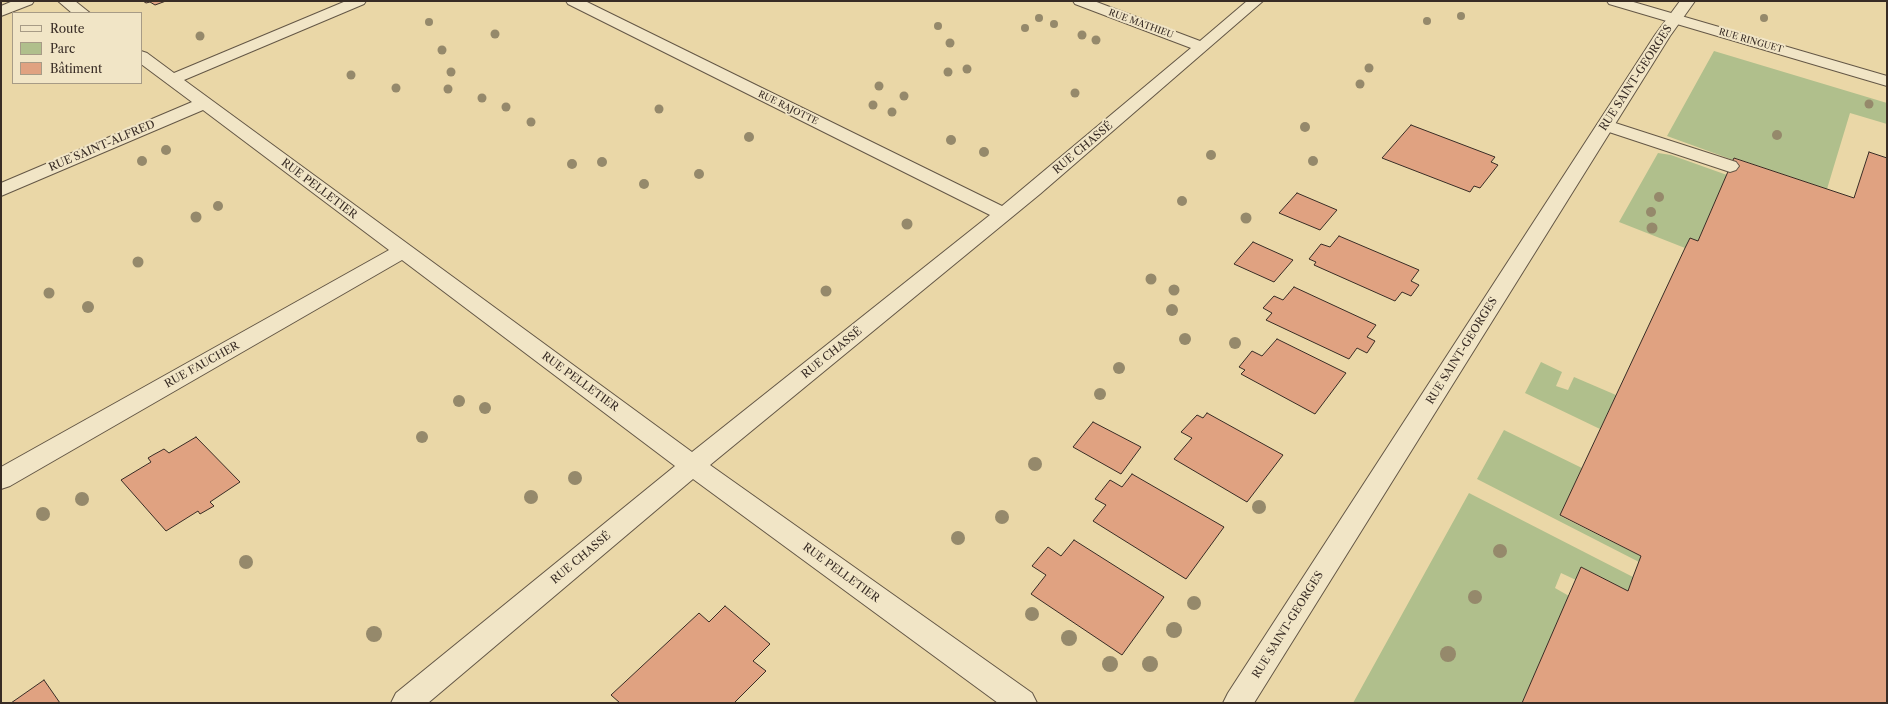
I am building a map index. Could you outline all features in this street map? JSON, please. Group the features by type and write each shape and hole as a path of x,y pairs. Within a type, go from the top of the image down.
{"street":[{"path":"1,11 28,1"},
{"path":"66,1 81,12"},
{"path":"173,79 359,1"},
{"name":"RUE RAJOTTE","path":"573,1 1003,214"},
{"name":"RUE MATHIEU","path":"1080,1 1202,47"},
{"name":"RUE CHASSÉ","path":"406,703 693,466 1003,214 1256,1"},
{"name":"RUE RINGUET","path":"1614,1 1887,81"},
{"name":"RUE SAINT-GEORGES","path":"1238,703 1606,125 1688,1"},
{"name":"RUE PELLETIER","path":"142,57 173,79 203,104 693,466 1022,703"},
{"name":"RUE SAINT-ALFRED","path":"1,190 203,104"},
{"path":"1606,125 1730,166"},
{"name":"RUE FAUCHER","path":"1,479 403,252"}],"green space":[{"path":"1714,51 1887,103 1887,124 1850,113 1827,189 1735,158 1733,160 1667,136"},
{"path":"1658,153 1671,155 1727,175 1698,241 1685,248 1619,222"},
{"path":"1541,362 1562,372 1556,386 1568,390 1574,377 1616,395 1600,429 1525,393"},
{"path":"1504,430 1582,468 1560,516 1641,556 1639,562 1477,479"},
{"path":"1469,493 1633,577 1628,591 1581,567 1576,580 1561,573 1555,588 1569,596 1522,703 1353,703"}],"building":[{"path":"143,1 166,1 155,5 150,2 146,3"},
{"path":"1411,125 1495,157 1491,162 1498,165 1480,188 1474,186 1470,192 1382,158"},
{"path":"1869,152 1887,158 1887,703 1522,703 1581,567 1628,591 1641,556 1560,515 1685,248 1690,238 1698,241 1734,158 1854,198"},
{"path":"1297,193 1337,210 1320,230 1279,213"},
{"path":"1339,236 1419,270 1411,281 1419,285 1411,296 1402,292 1395,301 1314,265 1316,262 1309,259 1321,244 1330,247"},
{"path":"1253,242 1293,260 1274,282 1234,264"},
{"path":"1294,287 1376,325 1367,337 1375,341 1367,353 1357,348 1349,359 1266,320 1272,313 1263,308 1274,296 1283,300"},
{"path":"1277,339 1346,373 1315,414 1241,374 1245,370 1239,367 1252,351 1262,356"},
{"path":"1207,413 1283,455 1247,502 1174,459 1192,438 1181,432 1197,415 1203,418"},
{"path":"1093,422 1141,447 1121,474 1073,447"},
{"path":"196,437 240,482 210,502 214,506 200,514 198,511 166,531 121,480 151,462 148,458 153,455 164,449 169,453"},
{"path":"1132,474 1224,527 1186,579 1093,521 1106,505 1095,499 1110,480 1122,487"},
{"path":"1074,540 1164,597 1122,655 1031,594 1046,575 1032,566 1048,547 1061,556"},
{"path":"725,606 770,644 753,661 766,671 734,703 620,703 611,695 699,613 709,622"},
{"path":"44,680 60,703 11,703"}]}
